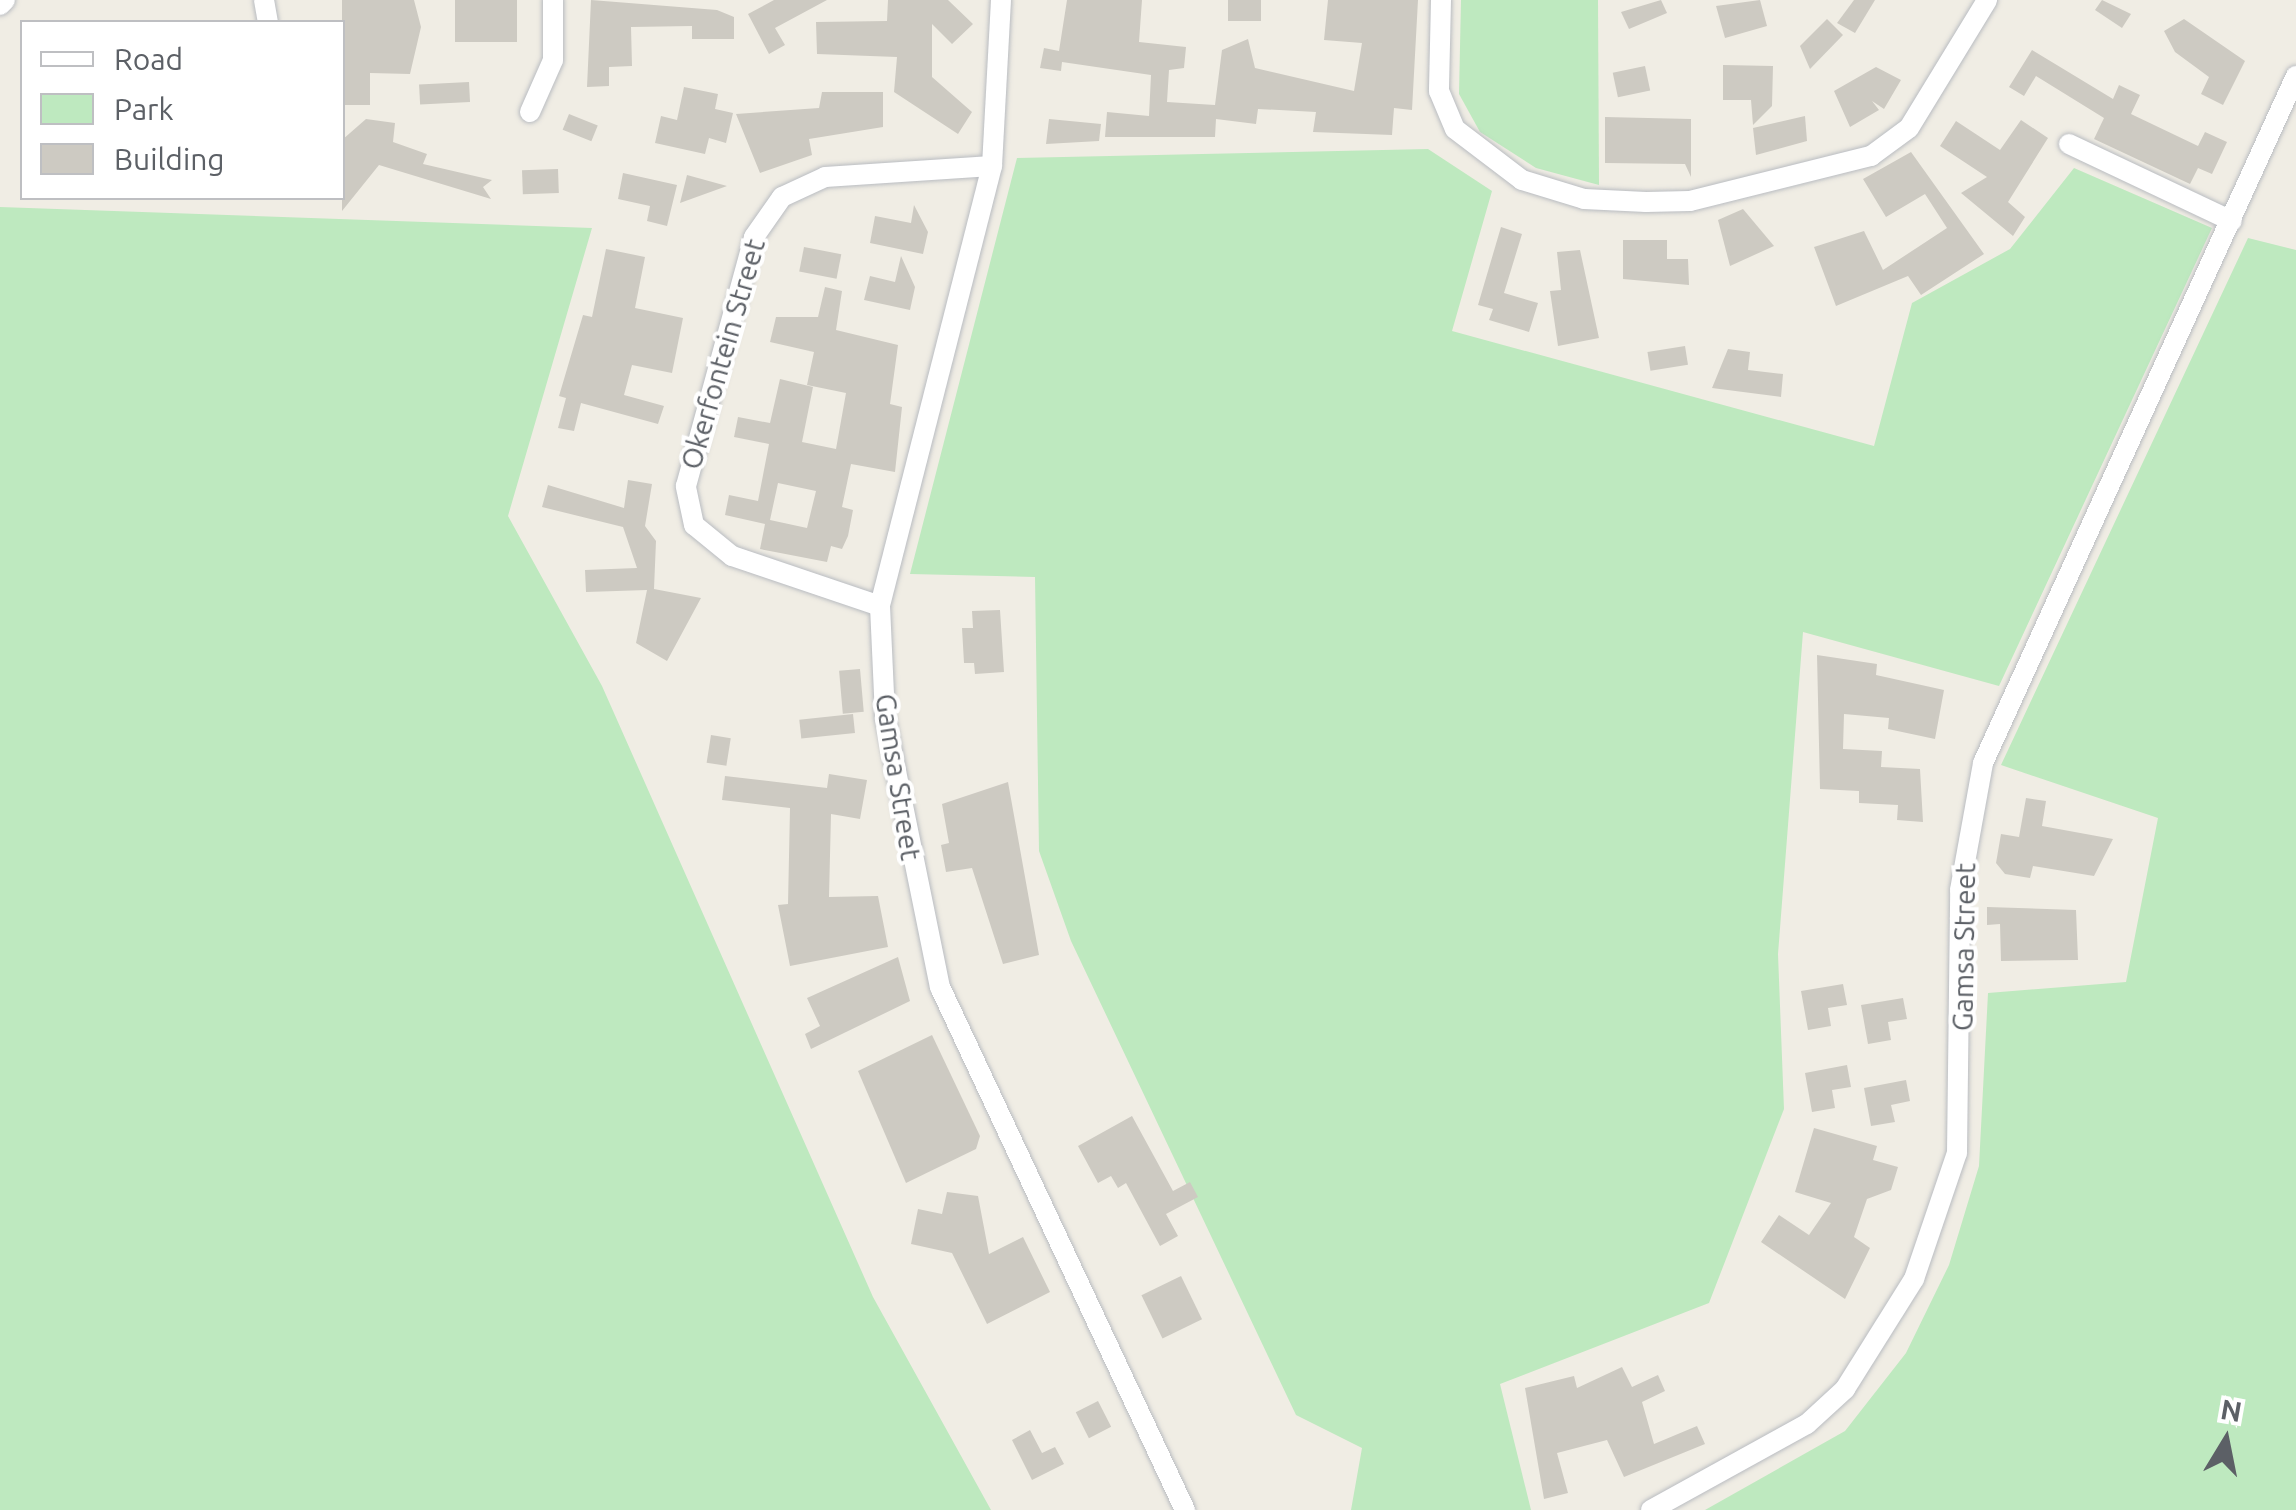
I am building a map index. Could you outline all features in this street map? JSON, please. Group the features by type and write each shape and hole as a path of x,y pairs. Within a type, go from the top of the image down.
{"street":[{"path":"530,112 553,60 553,0"},
{"name":"Gamsa Street","path":"1002,0 992,166 880,606 885,717 940,986 1185,1510"},
{"path":"1441,0 1438,91 1455,128 1522,180 1584,199 1646,202 1690,201 1871,156 1909,128 1986,0"},
{"name":"Gamsa Street","path":"1651,1510 1808,1424 1845,1389 1914,1279 1957,1154 1960,890 1983,763 2296,76"},
{"path":"2068,144 2232,221"},
{"name":"Okerfontein Street","path":"880,606 732,556 694,525 686,486 754,237 782,197 825,178 992,166"}],"green space":[{"path":"1461,0 1598,0 1599,185 1536,168 1480,132 1459,94"},
{"path":"1428,149 1492,191 1452,331 1874,446 1912,303 2010,249 2074,168 2212,228 1999,686 1803,632 1778,954 1784,1109 1709,1303 1500,1384 1531,1510 1351,1510 1362,1448 1296,1415 1071,941 1039,851 1035,577 910,574 1017,158"},
{"path":"0,207 592,228 508,516 602,686 873,1297 991,1510 0,1510"},
{"path":"2248,238 2296,250 2296,1510 1705,1510 1845,1431 1906,1353 1949,1265 1979,1166 1988,993 2126,982 2158,818 2001,765"}],"building":[{"path":"342,0 414,0 421,27 410,74 370,73 370,105 345,105"},
{"path":"455,0 517,0 517,42 455,42"},
{"path":"591,0 717,10 734,17 734,39 692,39 692,26 631,27 632,66 609,67 609,86 587,87"},
{"path":"774,0 827,0 775,28 785,45 769,54 748,14"},
{"path":"888,0 948,0 973,24 952,44 932,24 932,77 972,112 958,134 894,92 897,57 817,54 816,22 887,21"},
{"path":"1067,0 1142,0 1139,42 1186,47 1184,68 1169,70 1167,102 1215,105 1222,50 1248,39 1255,68 1354,91 1362,43 1324,40 1328,0 1418,0 1412,110 1394,108 1392,135 1313,132 1316,112 1258,109 1256,124 1216,119 1215,137 1105,137 1107,112 1149,116 1151,75 1062,62 1061,71 1040,68 1044,48 1059,51"},
{"path":"1228,0 1261,0 1261,21 1228,21"},
{"path":"1661,0 1667,13 1629,29 1621,12"},
{"path":"1760,0 1767,26 1725,38 1716,6"},
{"path":"1854,0 1875,0 1855,33 1837,23"},
{"path":"2102,0 2131,14 2122,28 2095,10"},
{"path":"1827,19 1843,35 1810,69 1800,46"},
{"path":"2184,19 2245,61 2223,105 2201,94 2209,77 2175,52 2164,31"},
{"path":"2032,50 2113,99 2119,85 2140,95 2131,114 2198,146 2205,132 2227,142 2212,174 2198,168 2190,184 2094,139 2104,118 2036,76 2024,96 2009,87"},
{"path":"1723,65 1773,66 1772,106 1753,125 1751,100 1723,100"},
{"path":"1645,66 1650,90 1618,97 1613,73"},
{"path":"1876,67 1901,80 1884,109 1872,101 1879,110 1850,127 1834,91"},
{"path":"469,82 470,102 420,105 419,85"},
{"path":"684,87 718,94 715,109 733,113 726,143 709,138 705,154 655,143 661,116 677,120"},
{"path":"822,92 883,92 883,127 809,139 812,155 760,173 736,114 819,108"},
{"path":"569,114 598,126 591,141 563,130"},
{"path":"1805,116 1807,141 1756,155 1753,128"},
{"path":"1605,117 1691,119 1691,177 1685,164 1605,163"},
{"path":"366,119 395,123 393,142 427,154 423,164 492,180 483,187 491,199 379,165 342,211 345,137"},
{"path":"1049,119 1101,124 1099,141 1046,144"},
{"path":"2021,120 2048,138 2008,202 2025,217 2013,236 1961,193 1987,177 1940,146 1956,121 2000,150"},
{"path":"1911,152 1984,254 1921,295 1908,276 1836,306 1814,247 1864,231 1883,270 1947,228 1925,194 1886,217 1863,179"},
{"path":"558,169 559,193 523,194 522,170"},
{"path":"623,173 677,185 667,226 647,221 650,206 618,199"},
{"path":"687,175 727,186 680,203"},
{"path":"914,205 928,232 923,254 870,243 875,216 911,223"},
{"path":"1743,209 1774,246 1730,266 1718,220"},
{"path":"1501,227 1522,234 1504,293 1538,303 1529,332 1489,320 1493,309 1478,305"},
{"path":"1623,240 1667,240 1667,259 1688,259 1689,285 1623,279"},
{"path":"804,247 841,254 837,279 799,272"},
{"path":"606,249 645,257 635,308 683,318 672,373 632,365 624,395 664,406 658,424 581,403 574,431 558,428 566,398 559,396 583,315 592,317"},
{"path":"1580,250 1599,338 1558,346 1550,291 1561,290 1557,252"},
{"path":"901,256 915,287 910,310 864,300 870,276 895,282"},
{"path":"825,287 842,291 836,330 898,345 890,404 902,407 895,472 851,464 842,507 853,510 848,536 842,549 831,546 827,562 760,549 765,524 725,515 729,495 758,501 769,444 734,437 738,417 770,423 780,379 813,387 802,442 836,449 846,393 807,385 814,352 770,342 776,317 818,317","holes":["778,483 816,491 807,528 770,520"]},
{"path":"1685,346 1688,365 1650,371 1647,352"},
{"path":"1728,349 1750,352 1748,370 1783,374 1781,397 1712,388"},
{"path":"628,480 652,484 645,526 656,541 654,589 701,598 667,661 636,643 647,590 586,592 585,570 637,568 623,527 542,507 548,485 624,508"},
{"path":"1000,610 1004,672 975,674 974,663 964,663 962,628 973,628 972,611"},
{"path":"1817,655 1877,664 1876,675 1944,690 1935,739 1888,729 1889,718 1844,714 1843,749 1882,751 1881,767 1920,769 1923,822 1897,820 1898,805 1859,803 1859,791 1820,789"},
{"path":"860,669 864,712 843,714 839,671"},
{"path":"853,714 855,733 801,739 799,720"},
{"path":"711,735 731,738 726,766 707,763"},
{"path":"829,774 867,780 860,819 831,814 829,897 878,896 888,947 790,966 778,905 788,904 790,808 722,800 725,776 827,788"},
{"path":"1008,782 1039,955 1003,964 972,868 946,872 941,845 949,843 942,804"},
{"path":"2026,798 2046,801 2042,826 2113,839 2094,876 2033,866 2030,878 2005,874 1996,863 2001,834 2019,837"},
{"path":"1987,907 2076,910 2078,960 2001,961 2000,924 1987,925"},
{"path":"898,957 910,1001 811,1049 805,1034 820,1026 807,998"},
{"path":"1843,984 1847,1005 1828,1008 1831,1026 1808,1030 1801,991"},
{"path":"1903,998 1907,1019 1888,1022 1891,1040 1868,1044 1861,1005"},
{"path":"932,1035 980,1136 976,1149 906,1183 858,1071"},
{"path":"1847,1065 1851,1087 1832,1090 1835,1108 1812,1112 1805,1073"},
{"path":"1906,1080 1910,1101 1891,1105 1895,1122 1871,1126 1864,1088"},
{"path":"1132,1116 1173,1191 1190,1182 1198,1197 1166,1214 1178,1236 1160,1246 1126,1183 1118,1188 1111,1176 1098,1183 1078,1146"},
{"path":"1814,1128 1877,1146 1873,1160 1898,1167 1891,1190 1867,1199 1854,1237 1870,1248 1845,1299 1761,1242 1779,1215 1809,1235 1831,1203 1795,1192"},
{"path":"947,1192 978,1196 989,1254 1023,1237 1050,1292 987,1324 952,1253 911,1244 918,1209 942,1214"},
{"path":"1181,1276 1202,1319 1162,1338 1141,1295"},
{"path":"1622,1367 1632,1387 1658,1375 1665,1391 1642,1402 1654,1444 1697,1426 1705,1444 1624,1477 1607,1440 1557,1453 1568,1493 1544,1499 1525,1388 1574,1376 1577,1388"},
{"path":"1098,1401 1111,1427 1089,1438 1076,1412"},
{"path":"1030,1430 1042,1453 1055,1447 1064,1464 1032,1480 1012,1440"}]}
